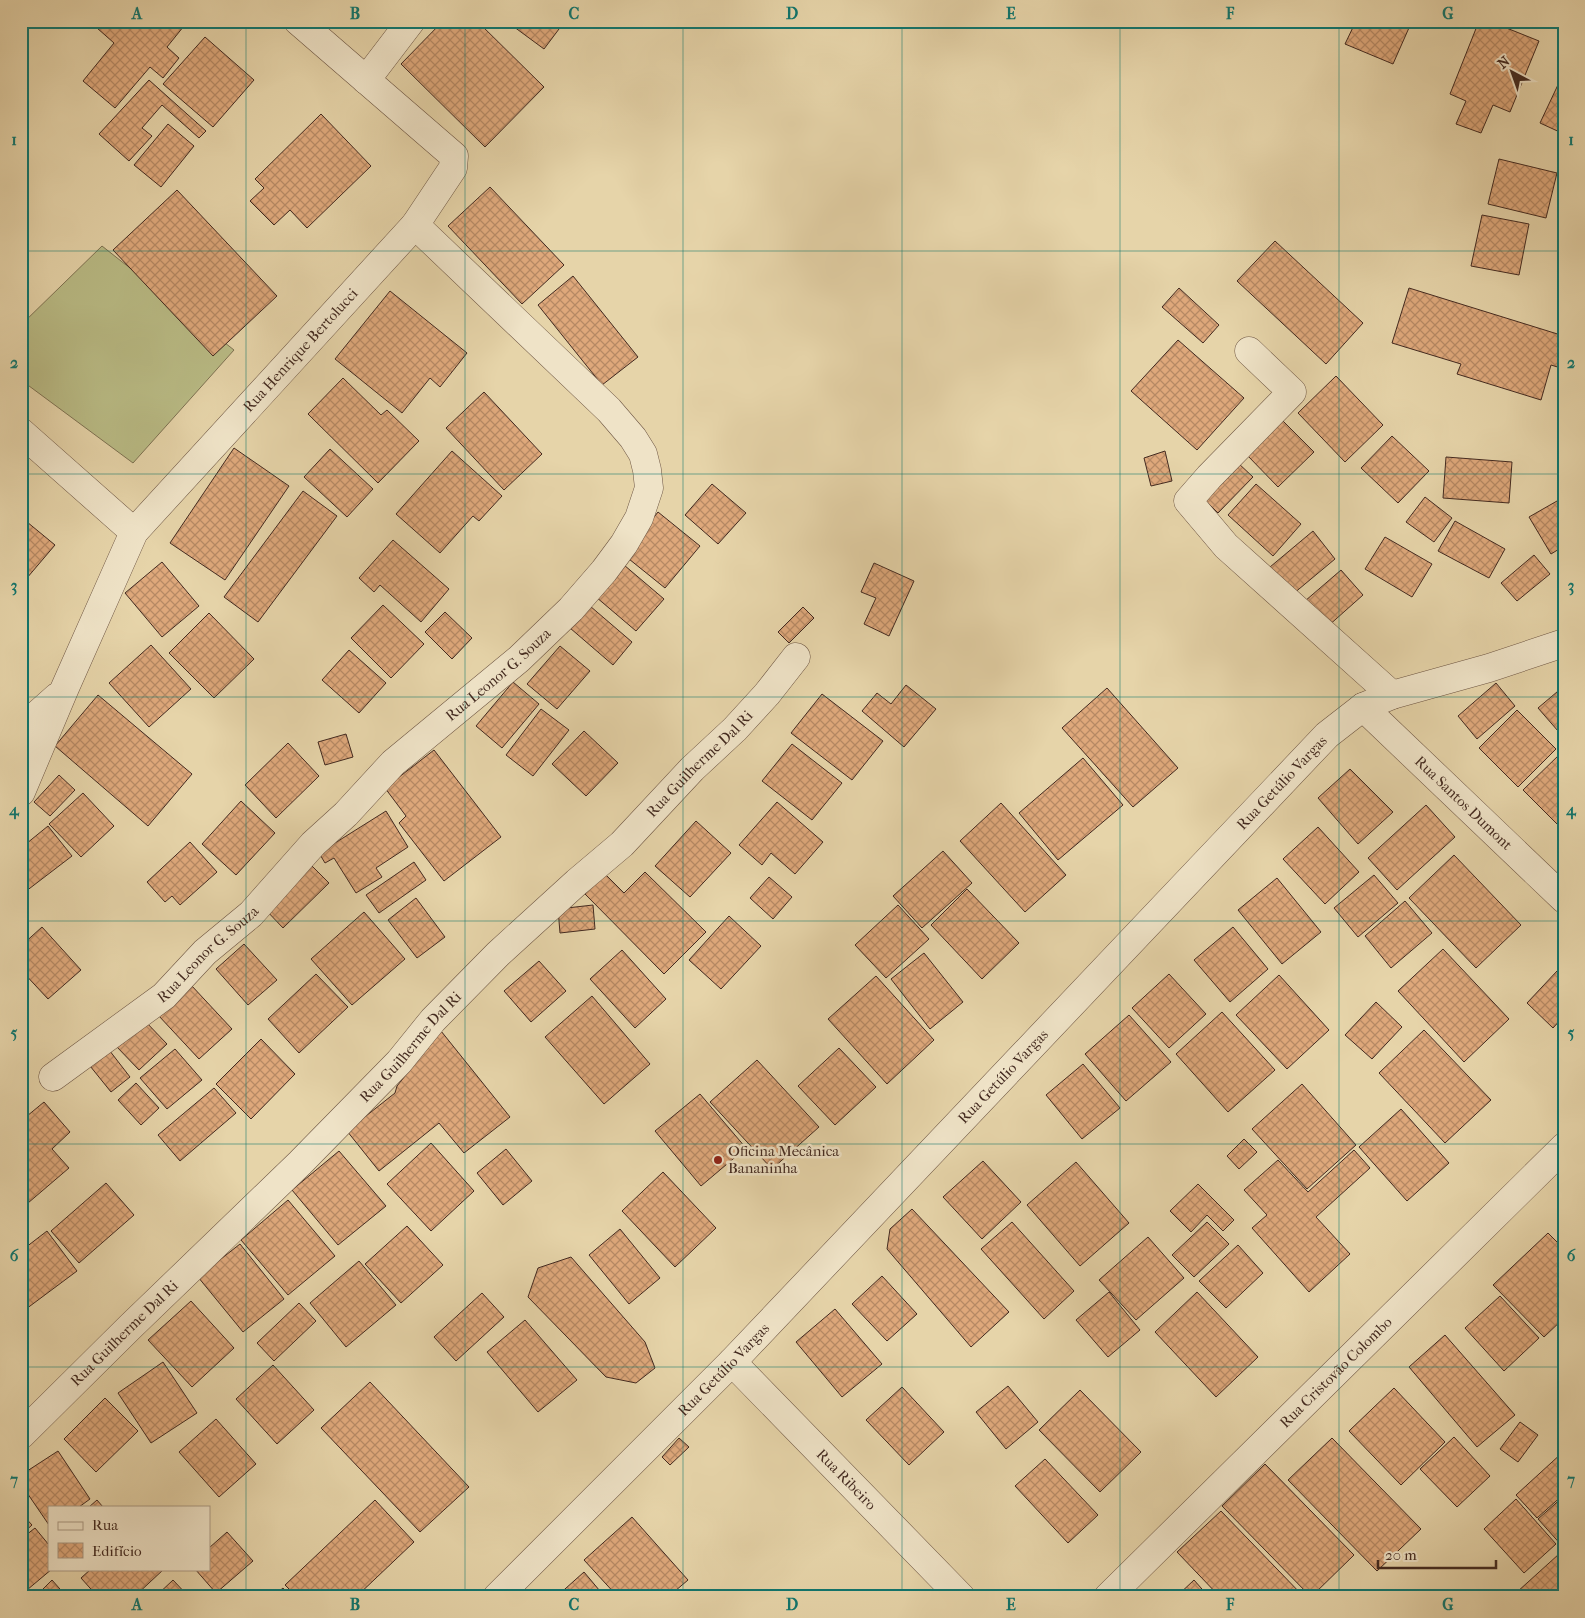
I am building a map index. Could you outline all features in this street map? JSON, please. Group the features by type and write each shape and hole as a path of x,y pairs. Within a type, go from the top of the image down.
{"street":[{"path":"298,21 366,80 411,21"},
{"name":"Rua Henrique Bertolucci","path":"21,792 134,532 415,225 453,168 454,156 366,80"},
{"name":"Rua Leonor G. Souza","path":"53,1077 164,996 205,952 251,914 314,844 346,814 393,764 519,659 571,609 604,571 624,544 639,518 649,488 643,454 633,438 608,410 415,225"},
{"path":"1249,351 1292,392 1209,476 1188,501 1226,546 1392,695"},
{"path":"21,432 134,532"},
{"name":"Rua Getúlio Vargas","path":"497,1597 732,1362 1327,735 1363,708 1392,695 1489,668 1564,644"},
{"name":"Rua Guilherme Dal Ri","path":"21,1435 150,1307 300,1163 399,1062 433,1020 498,954 622,844 692,769 735,729 767,694 796,657"},
{"path":"21,730 64,690"},
{"name":"Rua Santos Dumont","path":"1363,708 1564,899"},
{"name":"Rua Cristovão Colombo","path":"1108,1597 1564,1147"},
{"name":"Rua Ribeiro","path":"732,1362 961,1597"}],"green space":[{"path":"102,246 234,350 133,463 21,380 21,325"}],"building":[{"path":"89,21 188,21 167,47 179,58 163,78 150,67 115,108 83,81 114,43"},
{"path":"443,21 477,21 544,87 485,147 401,64"},
{"path":"506,21 565,21 544,49"},
{"path":"1356,21 1412,21 1393,64 1345,44"},
{"path":"1479,21 1489,21 1539,41 1510,112 1493,105 1481,133 1456,124 1466,101 1450,94"},
{"path":"205,37 254,80 213,127 163,84"},
{"path":"1564,72 1564,134 1540,123"},
{"path":"149,80 206,131 199,138 162,105 142,128 152,136 129,161 99,134"},
{"path":"321,114 371,166 307,228 290,210 274,225 250,201 264,188 255,179"},
{"path":"168,124 194,146 161,187 134,165"},
{"path":"1499,159 1557,173 1546,218 1488,204"},
{"path":"490,187 564,265 522,304 448,226"},
{"path":"177,190 277,296 213,356 113,250"},
{"path":"1482,215 1529,224 1519,275 1471,266"},
{"path":"1275,241 1363,323 1326,364 1237,281"},
{"path":"573,276 638,357 602,385 538,305"},
{"path":"1179,288 1219,325 1203,343 1162,307"},
{"path":"1409,288 1564,336 1564,369 1551,365 1541,400 1457,374 1461,364 1392,343"},
{"path":"390,291 467,353 440,387 430,378 402,413 335,359"},
{"path":"1178,340 1244,398 1197,450 1131,391"},
{"path":"1336,376 1383,425 1345,462 1298,413"},
{"path":"343,378 381,415 387,410 419,441 378,483 308,414"},
{"path":"484,392 542,454 504,490 446,428"},
{"path":"1283,421 1314,452 1278,487 1247,455"},
{"path":"1392,436 1429,471 1398,503 1361,468"},
{"path":"234,448 289,486 225,580 170,543"},
{"path":"330,449 373,489 347,517 304,477"},
{"path":"452,451 502,496 479,521 473,516 440,553 396,514"},
{"path":"1165,451 1172,481 1151,486 1144,458"},
{"path":"1446,457 1512,462 1509,503 1443,498"},
{"path":"1237,462 1253,477 1218,513 1202,497"},
{"path":"712,484 746,513 718,544 685,515"},
{"path":"1256,484 1301,524 1273,556 1228,515"},
{"path":"303,491 337,516 258,622 224,597"},
{"path":"1425,497 1452,518 1434,542 1406,522"},
{"path":"1564,497 1564,546 1551,554 1529,517"},
{"path":"658,512 700,546 665,588 624,555"},
{"path":"21,517 55,545 21,585"},
{"path":"1455,521 1505,549 1489,578 1438,551"},
{"path":"1313,531 1335,559 1293,594 1270,567"},
{"path":"1385,537 1432,564 1412,597 1365,569"},
{"path":"393,540 449,589 421,622 380,585 374,592 359,578"},
{"path":"1534,555 1550,574 1517,601 1501,583"},
{"path":"162,562 199,606 162,637 125,593"},
{"path":"874,563 914,581 889,636 864,624 876,598 861,592"},
{"path":"624,565 664,599 636,631 596,597"},
{"path":"1341,570 1363,595 1327,627 1305,601"},
{"path":"383,605 424,644 391,678 351,638"},
{"path":"590,606 632,642 613,665 570,628"},
{"path":"803,607 814,618 789,643 778,632"},
{"path":"445,612 472,638 452,659 425,632"},
{"path":"209,613 254,659 214,698 169,653"},
{"path":"151,645 191,689 149,727 109,683"},
{"path":"560,646 590,671 557,709 527,684"},
{"path":"349,650 386,683 359,713 322,680"},
{"path":"513,682 539,704 502,748 476,726"},
{"path":"1496,683 1515,706 1477,739 1458,716"},
{"path":"906,685 936,709 904,747 862,711 877,693 891,704"},
{"path":"1564,686 1564,726 1558,731 1538,708"},
{"path":"1107,688 1178,768 1133,807 1062,728"},
{"path":"822,694 883,741 852,780 791,733"},
{"path":"98,695 192,774 148,826 55,746"},
{"path":"541,709 569,730 533,776 506,755"},
{"path":"1517,710 1556,749 1518,787 1479,748"},
{"path":"584,731 618,763 586,796 552,764"},
{"path":"346,734 353,757 325,765 318,742"},
{"path":"288,743 319,776 276,818 245,785"},
{"path":"792,744 842,783 812,820 762,781"},
{"path":"434,750 501,837 444,881 399,823 406,816 385,788"},
{"path":"1561,753 1564,755 1563,830 1523,790"},
{"path":"1083,758 1123,805 1058,860 1019,813"},
{"path":"1350,769 1393,812 1358,844 1318,798"},
{"path":"59,775 75,790 50,816 34,802"},
{"path":"83,793 114,826 81,857 49,824"},
{"path":"241,801 275,833 236,875 202,844"},
{"path":"777,802 823,842 795,874 771,853 762,865 739,845"},
{"path":"1001,803 1066,875 1025,912 960,841"},
{"path":"1426,805 1455,837 1397,890 1368,858"},
{"path":"386,811 408,847 376,868 382,877 356,893 334,858 325,863 319,853"},
{"path":"696,821 731,853 690,897 655,866"},
{"path":"48,826 72,856 21,895 21,848"},
{"path":"1318,827 1359,872 1325,904 1283,859"},
{"path":"190,842 217,872 180,905 172,896 165,902 147,882"},
{"path":"943,851 972,883 922,928 893,896"},
{"path":"1454,855 1521,925 1476,968 1409,898"},
{"path":"414,862 426,880 379,913 366,895"},
{"path":"310,864 329,883 283,928 264,908"},
{"path":"645,872 706,932 664,974 585,894 605,874 624,893"},
{"path":"1374,875 1398,903 1358,937 1334,908"},
{"path":"769,877 792,897 773,919 750,898"},
{"path":"1277,878 1321,932 1282,964 1238,910"},
{"path":"967,889 1019,943 982,979 931,925"},
{"path":"416,898 445,937 417,958 388,920"},
{"path":"1405,901 1432,933 1391,968 1365,936"},
{"path":"593,905 595,929 560,933 558,909"},
{"path":"898,905 929,939 886,978 855,945"},
{"path":"364,912 405,959 352,1005 311,959"},
{"path":"729,916 761,946 721,989 689,960"},
{"path":"42,927 81,970 48,999 21,970 21,946"},
{"path":"1233,927 1268,969 1230,1002 1194,960"},
{"path":"244,944 277,980 248,1005 216,969"},
{"path":"1443,949 1509,1019 1464,1062 1398,991"},
{"path":"622,950 666,999 635,1028 590,979"},
{"path":"924,953 963,1002 930,1029 891,979"},
{"path":"539,961 566,991 531,1022 504,991"},
{"path":"1557,971 1564,978 1564,1016 1553,1028 1527,1003"},
{"path":"316,974 348,1007 299,1053 268,1019"},
{"path":"1169,974 1206,1014 1169,1048 1132,1008"},
{"path":"1279,975 1329,1030 1287,1069 1236,1015"},
{"path":"876,976 934,1040 887,1084 828,1019"},
{"path":"191,985 232,1029 199,1059 158,1015"},
{"path":"592,996 650,1064 604,1104 545,1037"},
{"path":"1376,1002 1402,1027 1372,1059 1345,1035"},
{"path":"1222,1012 1275,1070 1228,1112 1176,1054"},
{"path":"1129,1015 1171,1062 1126,1101 1085,1054"},
{"path":"144,1020 167,1044 139,1070 116,1046"},
{"path":"1424,1030 1491,1100 1445,1143 1379,1073"},
{"path":"441,1031 510,1117 464,1153 439,1123 379,1171 347,1131 395,1093 397,1086"},
{"path":"261,1039 295,1074 251,1119 216,1084"},
{"path":"106,1046 130,1077 111,1092 86,1061"},
{"path":"839,1048 876,1087 835,1125 798,1086"},
{"path":"175,1049 202,1080 167,1109 140,1078"},
{"path":"757,1060 819,1127 772,1169 710,1102"},
{"path":"1083,1064 1120,1108 1082,1139 1046,1095"},
{"path":"136,1083 159,1108 141,1125 118,1100"},
{"path":"1302,1084 1356,1145 1307,1189 1252,1129"},
{"path":"214,1088 236,1113 180,1161 158,1135"},
{"path":"700,1094 746,1148 701,1186 655,1131"},
{"path":"44,1102 70,1132 52,1149 69,1168 28,1203 21,1195 21,1121"},
{"path":"1401,1109 1449,1163 1407,1201 1359,1147"},
{"path":"1244,1139 1257,1152 1239,1169 1227,1156"},
{"path":"431,1143 474,1191 431,1231 387,1184"},
{"path":"506,1149 532,1181 503,1205 477,1173"},
{"path":"1354,1150 1370,1168 1316,1217 1350,1254 1309,1292 1252,1228 1267,1215 1244,1190 1278,1160 1308,1192"},
{"path":"339,1151 386,1206 338,1245 292,1190"},
{"path":"983,1161 1021,1202 982,1239 943,1197"},
{"path":"1076,1162 1129,1223 1080,1266 1027,1205"},
{"path":"663,1172 716,1228 675,1267 622,1211"},
{"path":"106,1183 134,1215 79,1263 51,1231"},
{"path":"1198,1184 1234,1220 1223,1231 1207,1215 1191,1232 1170,1211"},
{"path":"288,1200 335,1256 288,1295 241,1240"},
{"path":"912,1209 1009,1312 971,1347 887,1249 890,1229"},
{"path":"1012,1222 1074,1291 1044,1319 981,1249"},
{"path":"1207,1222 1229,1244 1194,1277 1172,1255"},
{"path":"407,1226 443,1265 401,1303 365,1264"},
{"path":"620,1229 660,1278 629,1304 589,1255"},
{"path":"47,1231 77,1271 22,1312 21,1251"},
{"path":"1548,1233 1564,1249 1564,1318 1544,1337 1493,1285"},
{"path":"1148,1237 1184,1278 1136,1320 1099,1280"},
{"path":"240,1244 284,1299 243,1332 198,1277"},
{"path":"1238,1245 1263,1273 1226,1308 1199,1281"},
{"path":"571,1257 645,1342 655,1368 636,1383 606,1377 528,1297 538,1268"},
{"path":"359,1261 396,1305 346,1347 310,1303"},
{"path":"882,1276 917,1314 887,1341 852,1304"},
{"path":"1109,1292 1140,1330 1108,1357 1076,1320"},
{"path":"1197,1292 1258,1357 1216,1397 1155,1332"},
{"path":"482,1293 504,1317 456,1361 434,1337"},
{"path":"1500,1296 1539,1338 1504,1371 1465,1328"},
{"path":"191,1301 234,1348 192,1387 148,1340"},
{"path":"299,1303 316,1321 274,1361 257,1343"},
{"path":"835,1309 882,1364 842,1397 796,1342"},
{"path":"525,1320 577,1380 538,1412 487,1352"},
{"path":"1445,1335 1515,1415 1477,1447 1409,1367"},
{"path":"163,1362 197,1413 151,1443 118,1393"},
{"path":"273,1365 314,1410 277,1444 236,1399"},
{"path":"370,1382 469,1487 420,1532 321,1428"},
{"path":"1008,1386 1038,1422 1006,1449 976,1412"},
{"path":"902,1387 944,1432 909,1465 866,1420"},
{"path":"1394,1388 1445,1442 1401,1485 1349,1431"},
{"path":"1080,1390 1141,1452 1100,1492 1039,1430"},
{"path":"105,1398 138,1431 96,1472 64,1439"},
{"path":"216,1419 256,1464 219,1497 179,1452"},
{"path":"1520,1422 1538,1435 1518,1462 1500,1449"},
{"path":"1454,1437 1490,1476 1457,1507 1420,1469"},
{"path":"679,1438 689,1447 670,1465 662,1457"},
{"path":"1332,1438 1421,1529 1377,1571 1288,1480"},
{"path":"58,1451 90,1499 80,1506 48,1506 48,1524 21,1484 21,1475"},
{"path":"1563,1452 1564,1494 1537,1518 1516,1495"},
{"path":"1045,1459 1098,1515 1068,1543 1015,1486"},
{"path":"1265,1464 1354,1555 1311,1597 1222,1506"},
{"path":"1564,1496 1564,1548 1538,1519"},
{"path":"1516,1499 1556,1544 1524,1573 1484,1529"},
{"path":"97,1500 102,1506 90,1506"},
{"path":"375,1500 414,1542 356,1597 297,1597 285,1585"},
{"path":"1221,1511 1304,1597 1220,1597 1177,1552"},
{"path":"21,1513 32,1525 21,1535"},
{"path":"632,1517 688,1580 668,1597 618,1597 584,1560"},
{"path":"35,1528 48,1544 48,1570 51,1570 21,1595 21,1539"},
{"path":"227,1532 253,1561 216,1593 196,1570 210,1570 210,1547"},
{"path":"1559,1554 1564,1560 1564,1597 1521,1597 1517,1592"},
{"path":"90,1570 163,1570 134,1597 98,1597 81,1578"},
{"path":"584,1572 605,1597 556,1597"},
{"path":"52,1580 67,1597 35,1597"},
{"path":"173,1580 189,1597 155,1597"},
{"path":"1194,1580 1209,1597 1176,1597"},
{"path":"283,1588 290,1597 272,1597"}],"place":[{"name":"Oficina Mecânica Bananinha","path":"718,1160"}]}
